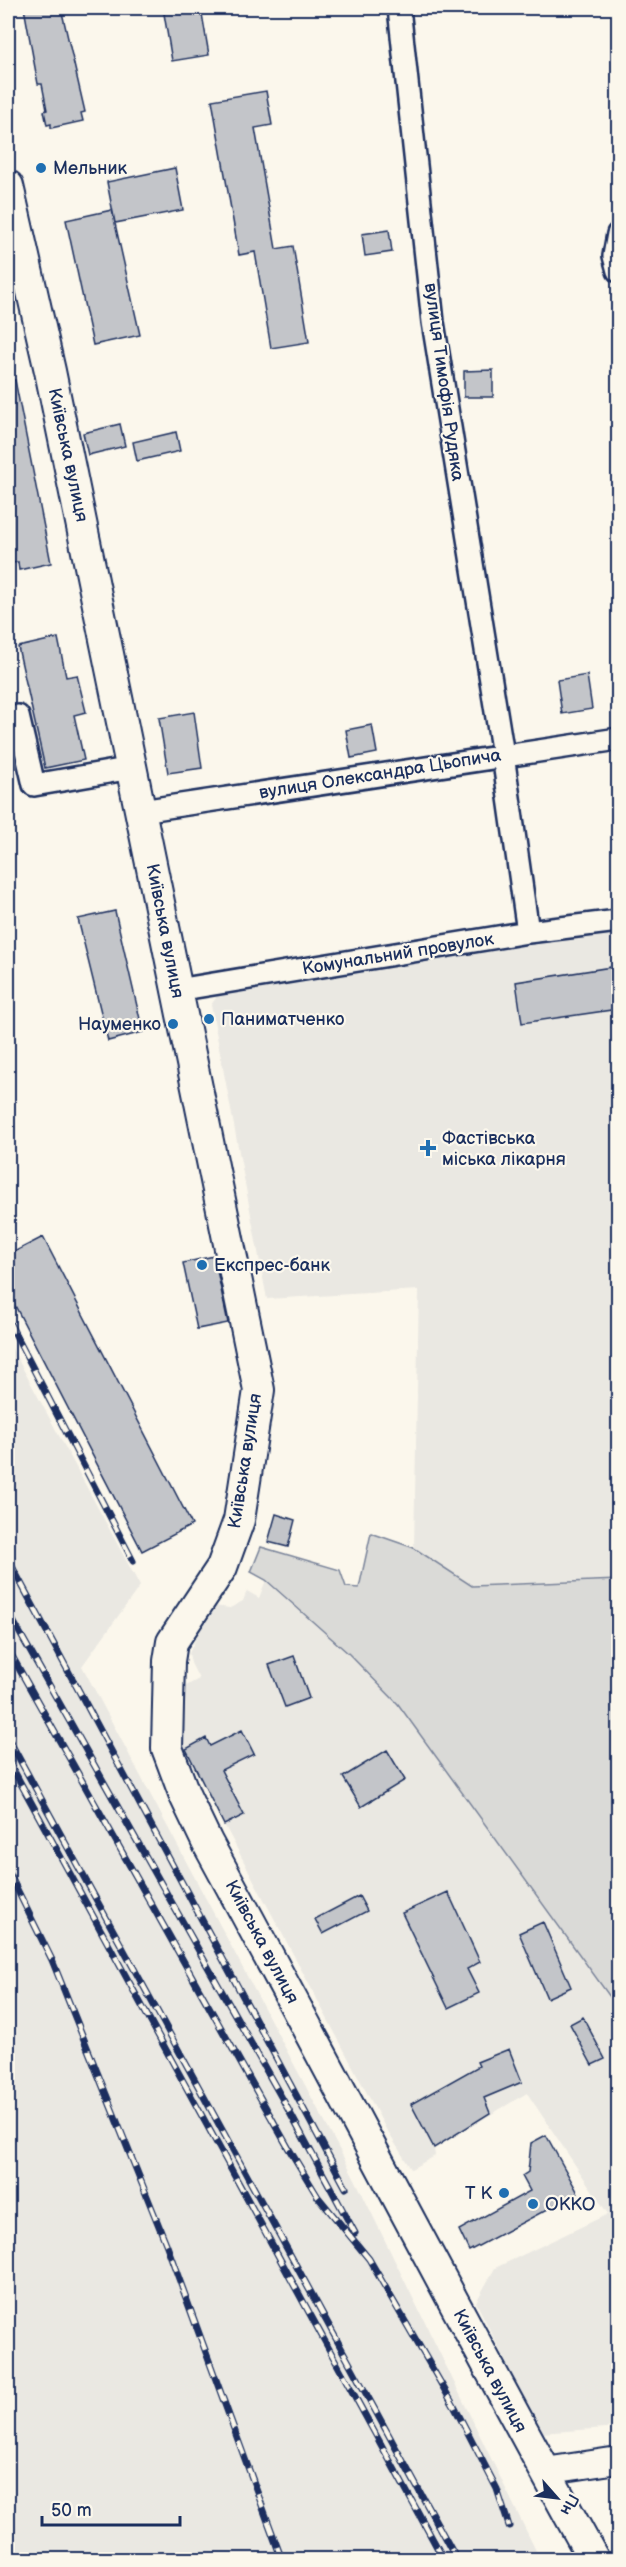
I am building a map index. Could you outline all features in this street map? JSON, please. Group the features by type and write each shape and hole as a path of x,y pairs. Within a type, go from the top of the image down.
{"main road":[{"name":"Київська вулиця","path":"8,186 50,371 259,1390 239,1520 222,1567 172,1642 168,1661 167,1748 185,1796 207,1842 594,2559"}],"street":[{"name":"вулиця Тимофія Рудяка","path":"399,8 433,322 503,755 528,932"},
{"path":"618,234 614,256 618,271"},
{"path":"18,716 34,785 132,768"},
{"name":"вулиця Олександра Цьопича","path":"141,811 618,739"},
{"name":"Комунальний провулок","path":"177,990 528,932 618,921"},
{"path":"545,2471 618,2460"}],"shaded area":[{"name":"Фастівська міська лікарня","path":"618,929 618,1580 471,1586 414,1548 419,1290 267,1299 211,1005 222,989"},
{"path":"8,1341 140,1586 82,1666 355,2179 540,2559 41,2560 36,2556 8,2553"},
{"path":"371,1533 414,1548 472,1586 618,1580 618,2008 398,1704 349,1654 266,1580 251,1572 261,1547 340,1570 346,1587 359,1588"},
{"path":"266,1580 349,1654 398,1704 618,2008 618,2427 541,2433 476,2302 495,2268 608,2214 527,2093 434,2148 435,2156 411,2169 386,2129 184,1749 182,1688 199,1679 189,1653 207,1614 214,1606 230,1608 243,1601 247,1591 259,1598"}],"building":[{"path":"24,8 61,8 85,112 81,113 83,121 51,128 51,124 47,125 44,111 47,110 42,84 38,84"},
{"path":"163,8 201,8 209,55 172,61"},
{"path":"266,91 272,125 255,128 276,249 293,246 309,342 271,348 255,252 239,255 212,100"},
{"path":"175,168 183,210 115,223 107,182"},
{"path":"112,210 140,335 93,345 66,220"},
{"path":"389,230 392,252 365,256 362,234"},
{"path":"493,370 493,397 464,397 464,371"},
{"path":"8,380 15,380 51,563 19,570 18,562 8,564"},
{"path":"120,424 125,446 88,455 83,433"},
{"path":"176,432 180,451 137,461 133,442"},
{"path":"58,638 66,677 77,675 86,712 74,715 84,760 45,768 18,647"},
{"path":"587,675 592,709 562,714 557,680"},
{"path":"194,712 202,768 168,773 159,718"},
{"path":"372,725 377,753 351,758 346,730"},
{"path":"115,911 143,1032 108,1041 78,919"},
{"path":"618,966 618,1009 522,1023 516,982"},
{"path":"43,1237 192,1525 142,1551 8,1292 8,1255"},
{"path":"214,1256 228,1323 197,1329 183,1263"},
{"path":"276,1514 295,1520 288,1547 268,1542"},
{"path":"294,1656 309,1698 285,1707 269,1665"},
{"path":"242,1730 254,1754 221,1770 244,1815 224,1825 186,1749 206,1738 210,1746"},
{"path":"387,1750 405,1780 361,1807 343,1777"},
{"path":"448,1892 480,1962 467,1969 479,1993 448,2008 402,1913"},
{"path":"359,1896 367,1911 323,1934 315,1919"},
{"path":"543,1922 571,1987 547,1998 519,1933"},
{"path":"583,2017 605,2059 592,2065 570,2024"},
{"path":"509,2049 522,2082 484,2098 490,2113 434,2148 411,2104 479,2066 477,2062"},
{"name":"OKKO","path":"546,2135 578,2193 469,2251 459,2230 530,2191 522,2176 528,2172 531,2143"}],"railway":[{"path":"8,1320 133,1561"},
{"path":"8,1559 346,2188"},
{"path":"8,1612 283,2100 355,2233"},
{"path":"8,1649 289,2149 318,2197 369,2259 454,2406 497,2489 509,2526"},
{"path":"8,1738 457,2560"},
{"path":"8,1760 444,2560"},
{"path":"8,1871 52,1960 167,2246 282,2560"}],"place":[{"name":"Мельник","path":"41,168"},
{"name":"Паниматченко","path":"209,1019"},
{"name":"Науменко","path":"173,1024"},
{"name":"Фастівська міська лікарня","path":"428,1148"},
{"name":"Експрес-банк","path":"202,1265"},
{"name":"Т К","path":"504,2193"},
{"name":"OKKO","path":"533,2204"}]}
